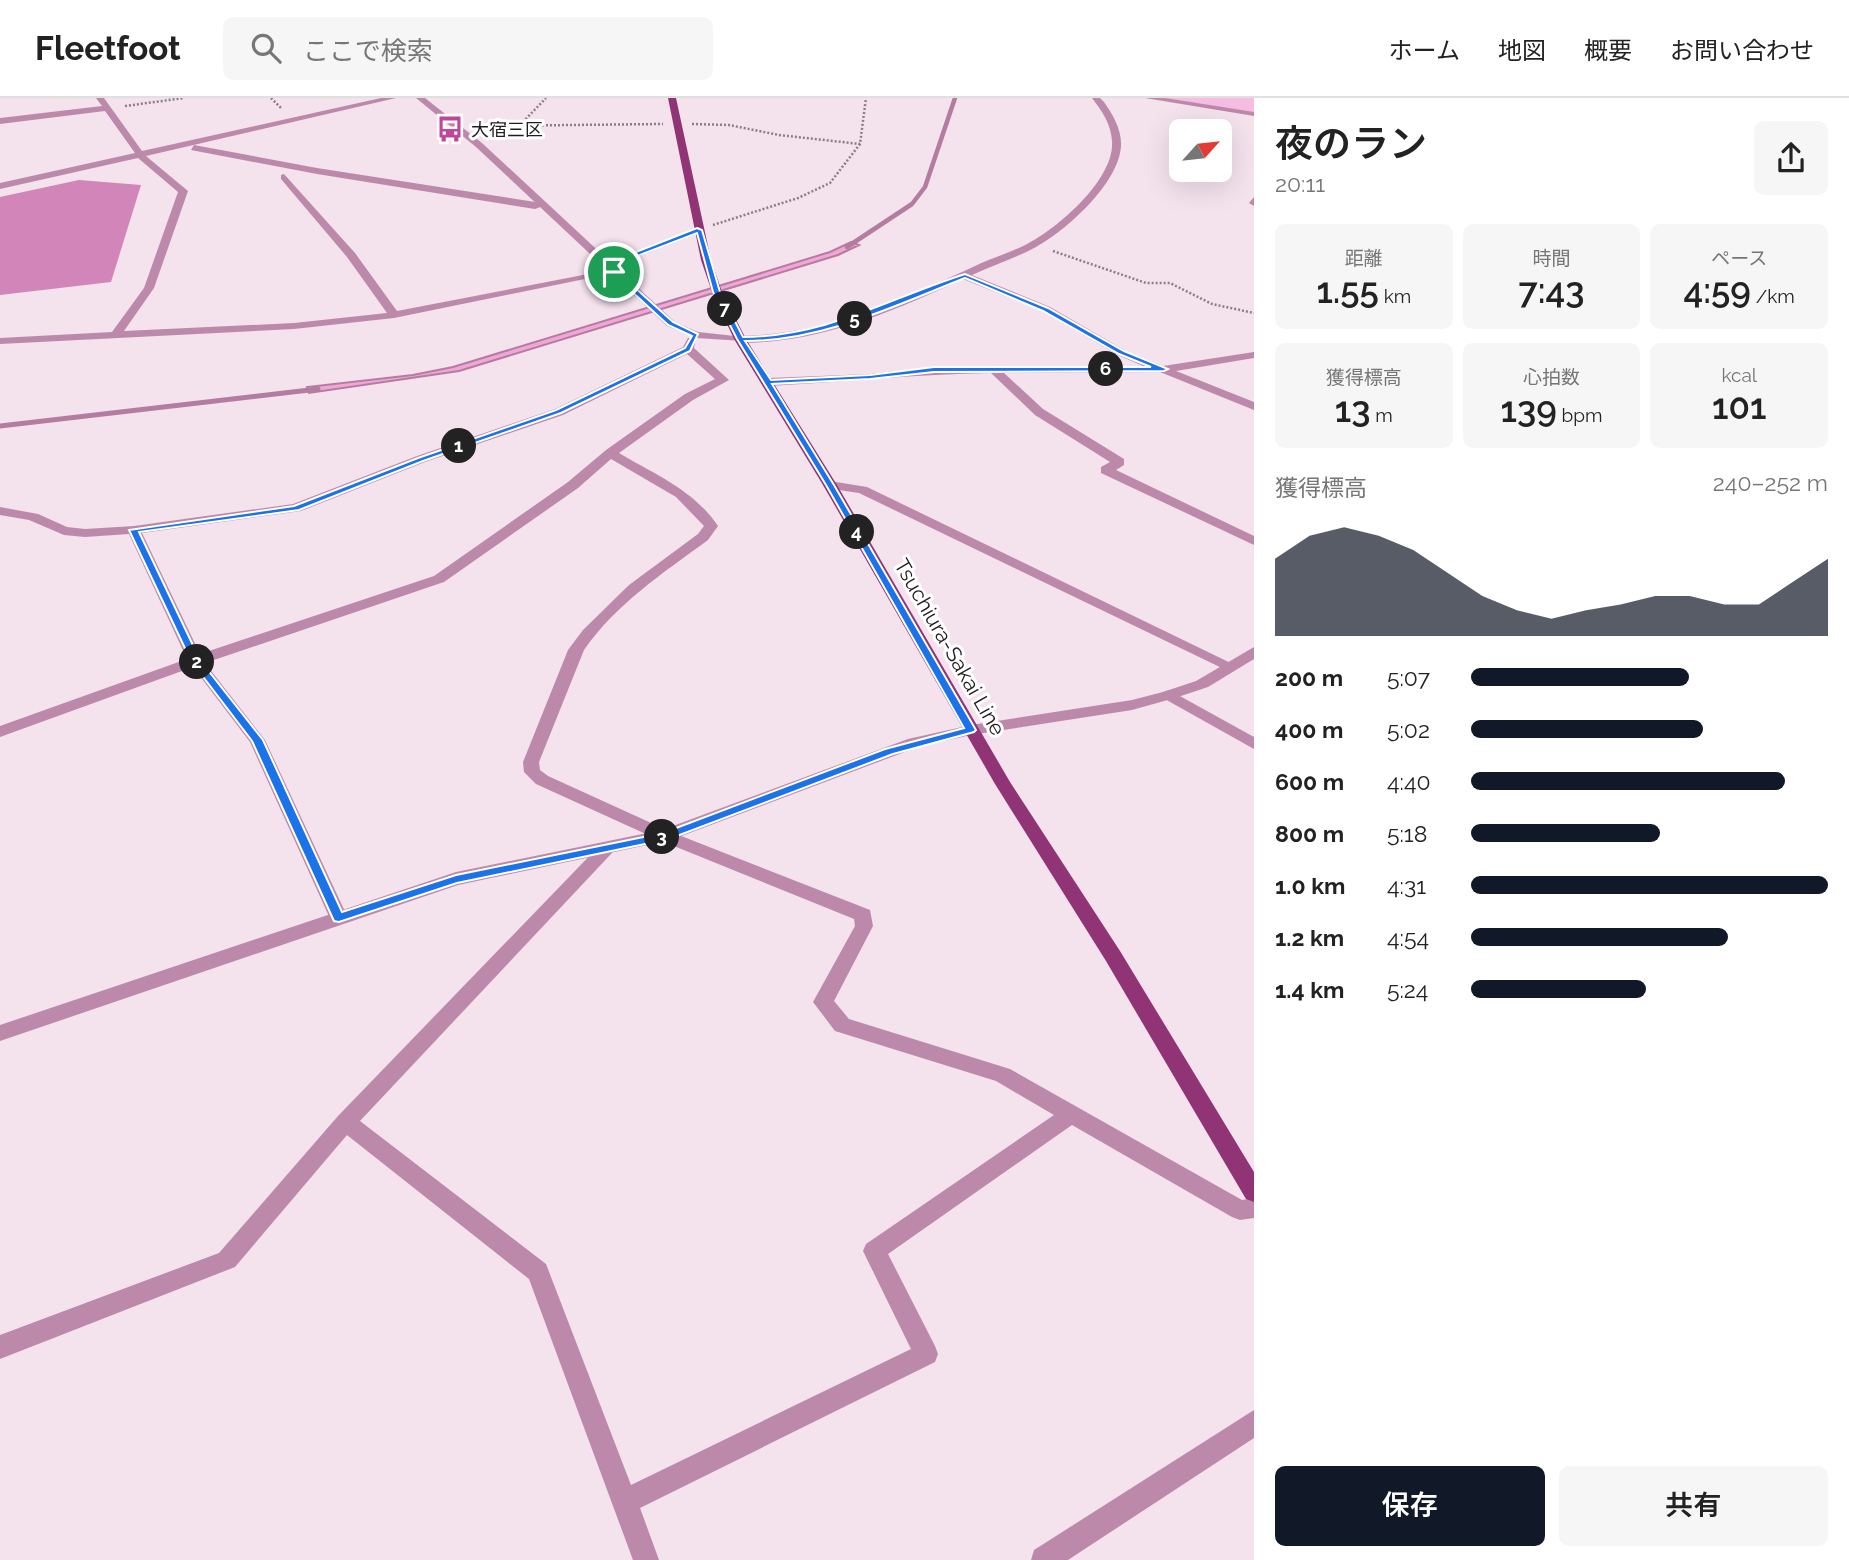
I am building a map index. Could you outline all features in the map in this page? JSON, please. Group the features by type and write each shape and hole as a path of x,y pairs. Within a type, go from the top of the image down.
{"main road":[{"name":"Tsuchiura-Sakai Line","path":"672,98 699,230 717,292 740,339 769,382 830,485 1030,829 1112,956 1254,1192"}],"street":[{"path":"100,98 141,156 183,191 149,288 117,333"},
{"path":"0,186 392,98"},
{"path":"420,98 457,127 543,204 671,324 696,335 740,339 772,339 849,322 965,276 1033,245 1077,209 1094,191 1116,156 1111,122 1096,98"},
{"path":"1149,98 1254,114"},
{"path":"0,121 107,108"},
{"path":"187,146 317,171 535,206 543,204"},
{"path":"284,177 351,255 394,315"},
{"path":"0,341 117,333 225,331 394,315 610,269 699,230"},
{"path":"965,276 1046,309 1122,352 1254,406"},
{"path":"0,511 33,517 64,531 134,530 296,508 421,459 559,412 688,349 696,335"},
{"path":"0,732 196,661 439,579 573,485 610,453 690,397 723,380 688,349"},
{"path":"769,382 870,377 934,370 1164,369 1254,355"},
{"path":"993,370 1039,412 1119,462 1106,470 1254,541"},
{"path":"610,453 685,499 711,526 703,537 626,596 586,635 576,650 531,762 532,772 665,836 863,915 864,926 823,1002 842,1025 1003,1075 1240,1210 1254,1208"},
{"path":"830,485 862,490 1231,667"},
{"path":"134,530 196,661 257,740 339,918"},
{"path":"0,1032 456,879 665,836 889,751 971,730 1132,705 1169,695 1202,684 1254,652"},
{"path":"1169,695 1254,744"},
{"path":"0,1347 226,1261 346,1122 605,850"},
{"path":"624,1502 926,1354 874,1251 1072,1114"},
{"path":"346,1122 538,1272 646,1560"},
{"path":"1044,1560 1254,1423"}],"path":[{"path":"107,108 184,98"},
{"path":"519,126 546,98"},
{"path":"699,230 798,198 830,183 860,144 866,98"},
{"path":"457,127 729,124 779,135 860,144"},
{"path":"1033,245 1146,283 1170,283 1212,304 1254,313"}],"shaded area":[{"path":"1149,98 1254,98 1254,114"},
{"path":"79,180 141,185 111,282 0,295 0,197"},
{"path":"851,242 859,245 838,255 459,371 309,393 307,387 413,375 453,367 830,252"}],"waterway":[{"path":"847,247 912,204 925,187 955,98"},
{"path":"0,426 318,389"}],"place":[{"name":"大宿三区","path":"450,129"}],"route":[{"path":"614,272 607,265 699,230 717,292 740,339 750,354 769,382 870,377 934,370 1164,369 1122,352 1046,309 965,276 849,322 772,339 740,339 769,382 830,485 971,730 889,751 665,836 456,879 339,918 257,740 196,661 134,530 296,508 421,459 559,412 688,349 696,335 671,324 655,312 614,272"}]}
